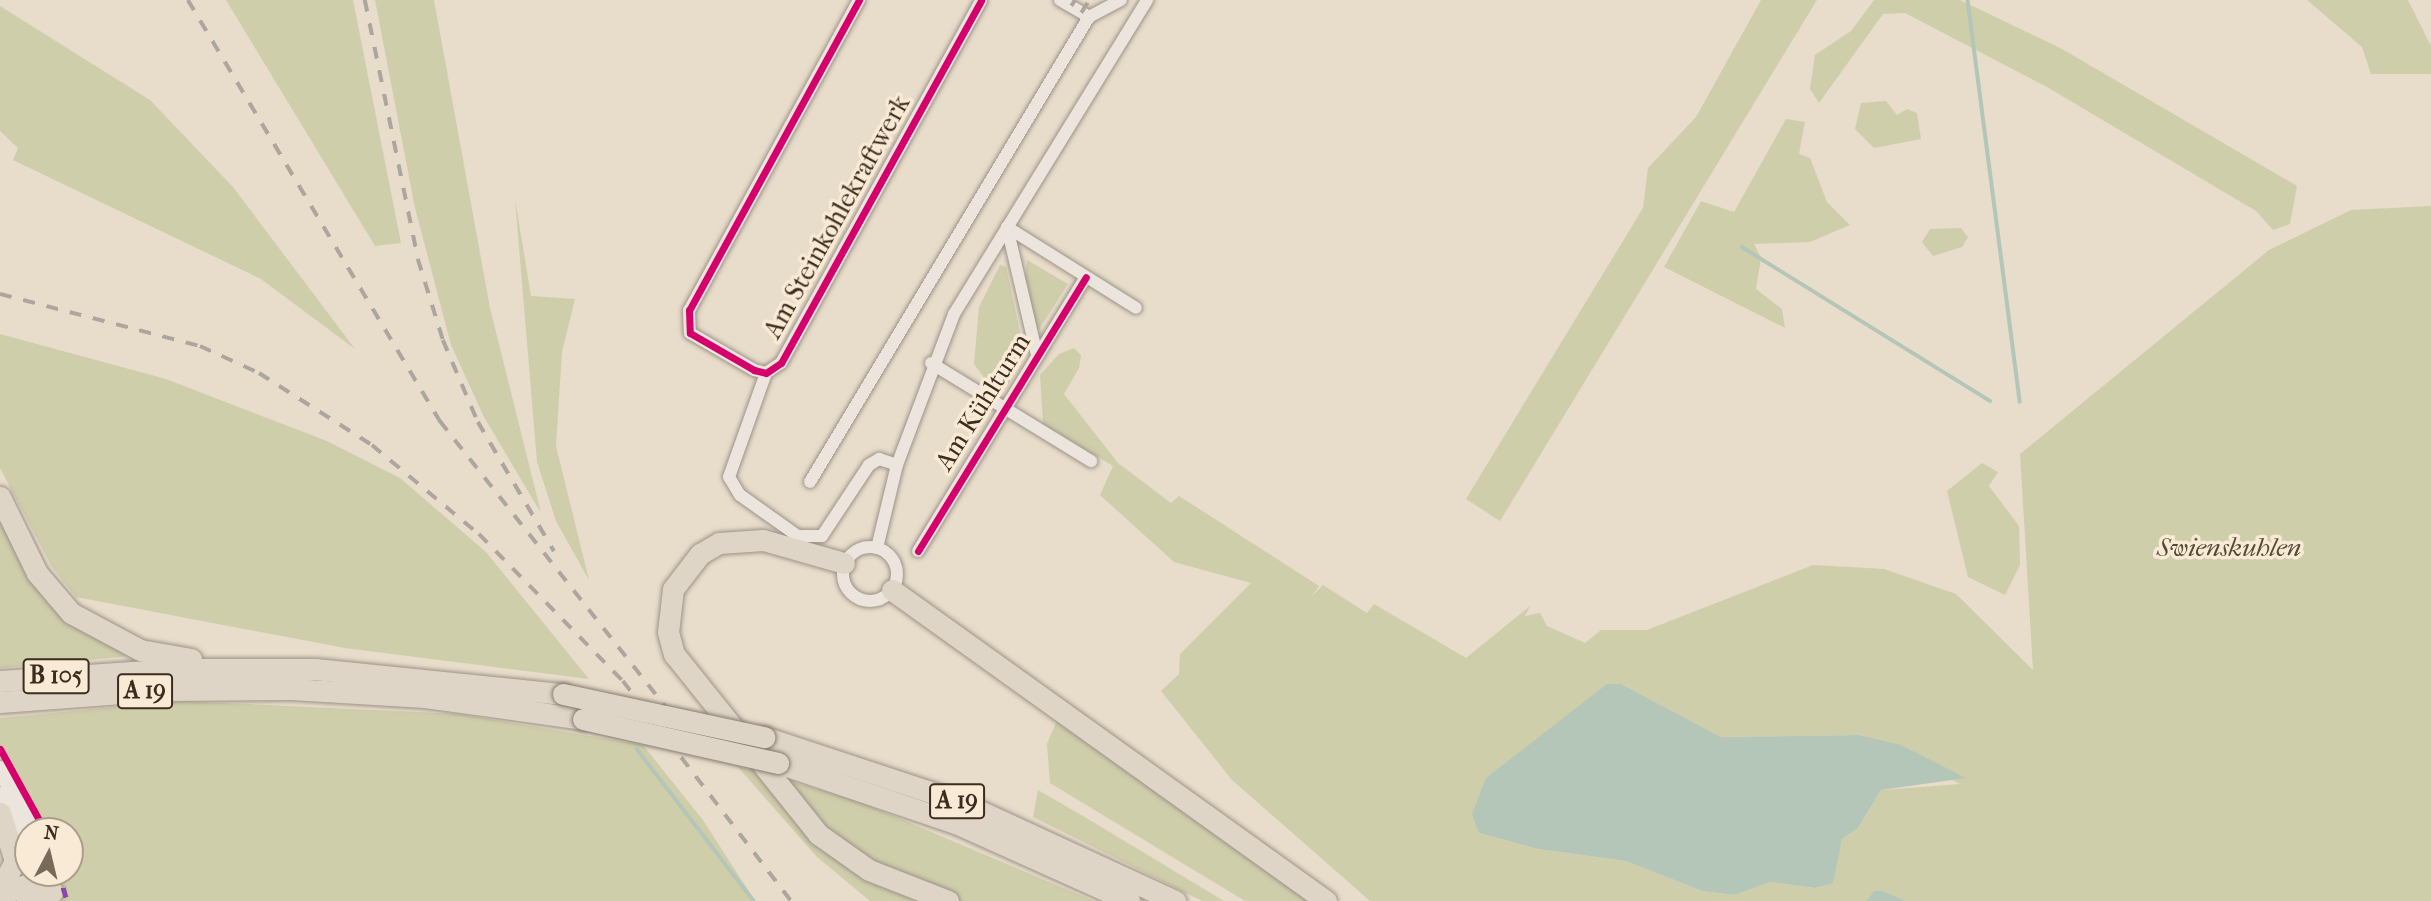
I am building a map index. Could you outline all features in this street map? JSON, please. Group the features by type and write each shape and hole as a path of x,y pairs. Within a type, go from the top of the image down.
{"highway":[{"path":"0,497 37,573 71,612 140,650 238,668"},
{"path":"844,563 763,540 719,543 700,554 673,589 668,632 674,654 818,834 869,870 948,901"},
{"path":"892,590 1326,901"},
{"name":"B 105","path":"0,681 238,668"},
{"name":"A 19","path":"238,668 385,673 563,694 764,737 960,802 1175,901"},
{"name":"A 19","path":"0,702 163,690 291,689 425,697 583,719 778,763 958,824 1129,901"},
{"path":"0,813 15,849 12,874 0,889"},
{"path":"0,895 44,888"}],"street":[{"name":"Am Steinkohlekraftwerk","path":"766,373 690,333 689,310 859,0"},
{"name":"Am Steinkohlekraftwerk","path":"897,465 879,459 869,465 822,536 798,536 740,495 729,477 766,373 781,363 981,0"},
{"path":"1060,0 1089,18"},
{"path":"810,482 1089,18 1121,0"},
{"path":"877,548 897,465 931,363 1007,227 1147,0"},
{"path":"1007,227 1136,308"},
{"name":"Am Kühlturm","path":"1007,227 1037,355"},
{"name":"Am Kühlturm","path":"918,551 1003,407 1086,277"},
{"path":"931,363 1091,461"},
{"path":"877,548 896,565 892,590 877,600 859,599 846,587 844,563 854,551 877,548"},
{"path":"0,769 26,817"},
{"path":"0,795 14,824"}],"green space":[{"path":"226,0 353,0 401,243 375,246"},
{"path":"375,0 434,0 490,308 541,513 484,417 451,345 415,208"},
{"path":"1761,0 1817,0 1500,521 1466,499 1643,208 1648,168 1696,117"},
{"path":"1874,0 1960,0 2062,49 2297,186 2290,224 2273,230 2256,211 2047,87 1905,13 1883,14 1819,103 1810,89 1815,55 1851,31"},
{"path":"2307,0 2408,0 2431,46 2431,74 2371,74 2362,47"},
{"path":"0,6 150,100 233,187 355,349 261,279 13,160 18,148 0,131"},
{"path":"1886,101 1897,115 1907,109 1917,113 1921,139 1874,148 1855,129 1861,103"},
{"path":"1786,119 1805,122 1799,154 1810,158 1827,202 1850,225 1810,242 1754,244 1761,258 1756,289 1782,309 1785,328 1664,267 1701,201 1734,212"},
{"path":"515,199 531,296 575,299 562,352 556,446 589,580 556,521 537,462"},
{"name":"Swienskuhlen","path":"2431,206 2431,901 1906,901 1881,891 1867,901 1370,901 1232,780 1161,691 1179,674 1180,654 1251,583 1174,562 1100,495 1113,466 1043,424 1040,375 1059,354 1074,348 1081,355 1079,368 1064,394 1118,463 1171,503 1179,496 1319,586 1311,597 1323,585 1367,613 1374,604 1466,658 1530,606 1525,616 1540,613 1547,626 1585,643 1601,630 1647,630 1813,565 1884,569 1956,594 2033,670 2020,454 2269,250 2351,210","holes":["1621,684 1721,737 1859,735 1960,784 1881,790 1858,828 1842,839 1832,883 1815,888 1771,882 1734,895 1702,891 1626,861 1538,849 1479,833"]},
{"path":"1961,228 1968,237 1962,247 1933,256 1922,242 1930,229"},
{"path":"1027,260 1068,284 1036,334 1023,297"},
{"path":"1000,265 1006,267 1025,355 1007,386 988,383 974,364 979,307"},
{"path":"0,334 166,379 327,441 400,478 486,552 589,679 345,648 76,597 52,567 0,468"},
{"path":"1982,463 1998,472 1989,486 2019,526 2020,565 2005,595 1968,577 1947,491"},
{"path":"0,514 79,628 131,656 0,668"},
{"path":"181,701 459,714 643,745 703,820 755,901 62,901 58,887 84,887 84,817 32,817 0,756 0,718"},
{"path":"1057,720 1308,901 1245,901 1050,783 1047,744"},
{"path":"737,766 858,801 1094,901 870,901 817,857"},
{"path":"1038,790 1224,901 1202,901 1033,817"}],"shaded area":[{"path":"1607,684 1621,684 1721,737 1859,735 1901,745 1966,778 1881,790 1858,828 1842,839 1833,883 1815,888 1771,882 1734,895 1702,891 1626,861 1538,849 1479,833 1472,814 1486,778"},
{"path":"1874,891 1882,891 1906,901 1867,901"}],"waterway":[{"path":"1968,0 2020,402"},
{"path":"1742,247 1990,401"},
{"path":"637,749 754,901"}],"railway":[{"path":"188,0 440,421 690,738"},
{"path":"365,0 418,259 443,340 478,422 554,551"},
{"path":"1071,6 1075,0"},
{"path":"1081,13 1089,0"},
{"path":"0,294 200,346 259,373 372,445 479,534 623,681 791,901"}],"marked path":[{"path":"63,887 67,901"}],"cycle path":[{"path":"859,0 689,310 690,333 754,370 766,373 781,363 981,0"},
{"path":"918,551 1086,277"},
{"path":"0,749 37,817"}]}
